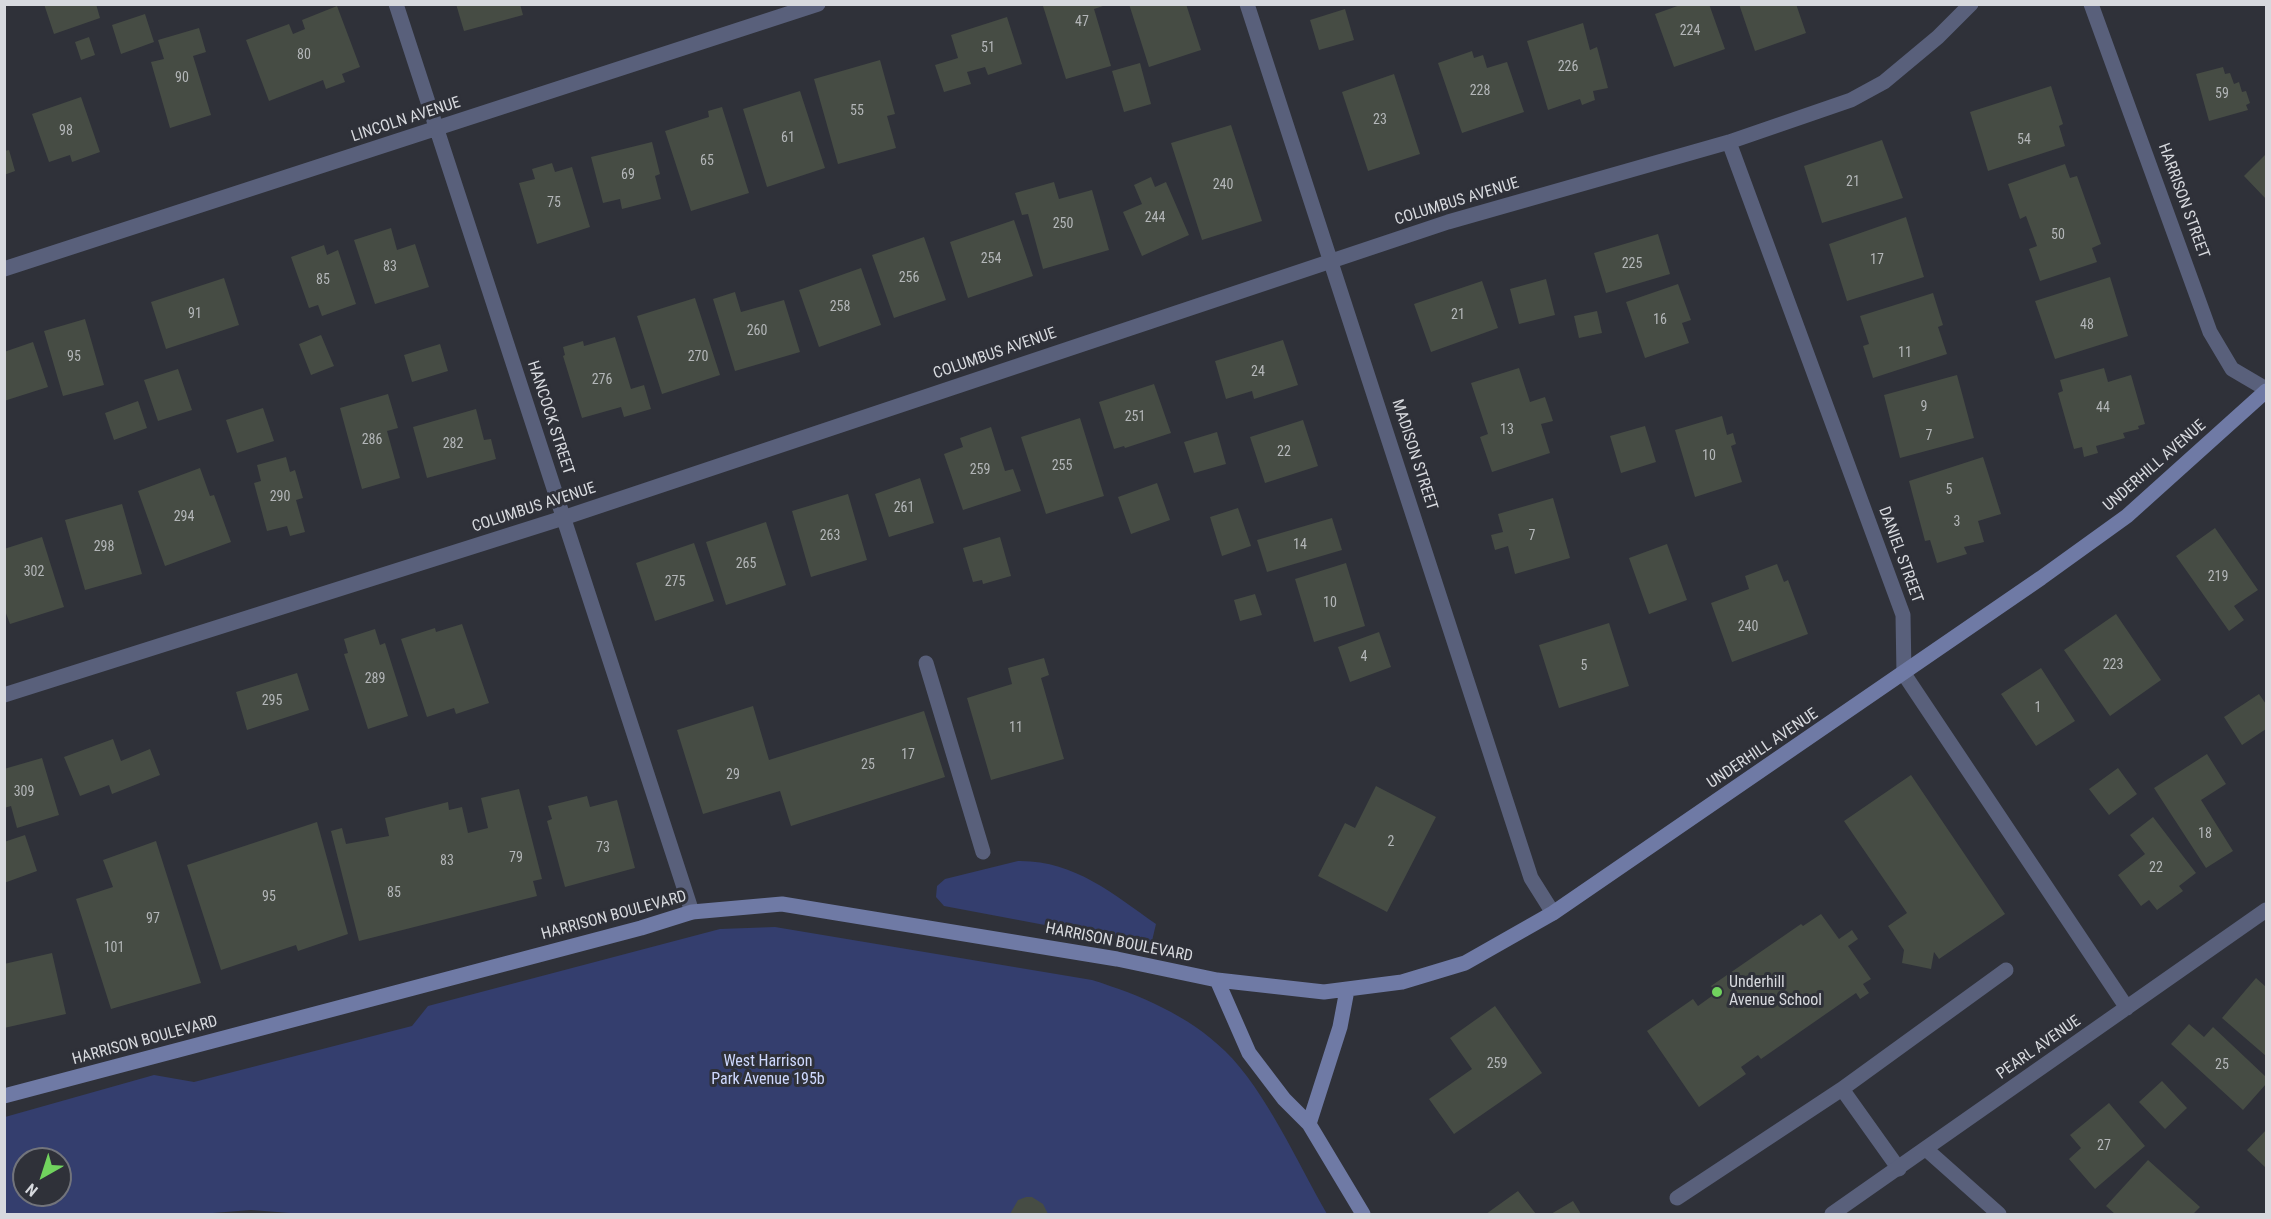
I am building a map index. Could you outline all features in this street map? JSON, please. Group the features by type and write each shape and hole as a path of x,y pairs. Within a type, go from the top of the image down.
{"main road":[{"name":"UNDERHILL AVENUE","path":"1217,980 1324,992 1402,982 1465,963 1553,913 1904,674 2127,516 2266,390"},
{"name":"HARRISON BOULEVARD","path":"4,1096 640,928 692,912 782,904 1105,957 1217,980"},
{"path":"1217,980 1249,1053 1284,1099 1309,1124 1363,1215"},
{"path":"1309,1124 1340,1027 1347,990"}],"street":[{"name":"HANCOCK STREET","path":"396,4 692,912"},
{"name":"LINCOLN AVENUE","path":"4,269 818,4"},
{"name":"MADISON STREET","path":"1247,4 1531,878 1553,913"},
{"name":"COLUMBUS AVENUE","path":"4,694 563,518 1449,222 1729,142 1851,99 1884,82 1938,37 1971,4"},
{"name":"HARRISON STREET","path":"2091,4 2210,332 2232,369 2266,390"},
{"name":"DANIEL STREET","path":"1729,142 1903,615 1904,674"},
{"path":"927,663 983,852"},
{"path":"1904,674 2127,1008"},
{"name":"PEARL AVENUE","path":"1832,1215 2265,913"},
{"path":"1677,1198 1842,1089 2006,970"},
{"path":"1842,1089 1899,1169"},
{"path":"1927,1150 1999,1215"}],"green space":[{"path":"1018,861 1057,866 1092,881 1108,891 1156,924 1151,945 944,906 936,897 937,886 945,879"},
{"name":"West Harrison Park Avenue 195b","path":"775,927 1092,980 1128,992 1163,1008 1211,1038 1225,1051 1240,1067 1268,1107 1327,1214 303,1214 251,1210 200,1214 5,1214 5,1117 154,1075 194,1082 412,1026 428,1006 720,929"}],"building":[{"path":"44,4 96,4 100,18 54,34"},
{"path":"456,4 520,4 523,15 464,31"},
{"path":"1047,4 1109,4 1094,9 1111,66 1066,79 1043,6"},
{"path":"1129,4 1186,4 1201,50 1149,67"},
{"path":"1683,4 1709,4 1725,49 1674,67 1655,14"},
{"path":"1739,4 1796,4 1806,33 1755,51"},
{"path":"337,6 360,67 342,74 345,82 326,89 323,80 269,101 246,40 289,24 293,34 305,29 302,20"},
{"path":"1345,9 1354,40 1319,50 1310,20"},
{"path":"145,14 154,42 121,54 112,25"},
{"path":"1007,17 1022,64 988,75 985,67 967,72 971,84 944,92 935,65 958,58 951,35"},
{"path":"1583,23 1590,50 1597,47 1608,88 1593,91 1595,100 1582,105 1580,99 1548,110 1527,41"},
{"path":"199,28 206,52 193,56 211,115 170,128 151,62 164,59 158,40"},
{"path":"89,37 95,55 81,60 75,42"},
{"path":"1472,51 1474,58 1483,55 1487,68 1507,62 1524,112 1462,133 1438,63"},
{"path":"880,60 895,114 887,116 896,148 838,164 814,79"},
{"path":"1140,63 1151,104 1124,112 1112,71"},
{"path":"2223,67 2225,74 2230,73 2234,84 2239,82 2242,92 2246,91 2250,103 2246,105 2248,110 2209,121 2196,74"},
{"path":"1394,74 1420,154 1368,171 1342,92"},
{"path":"2051,86 2063,124 2059,126 2065,146 1988,171 1970,112"},
{"path":"800,91 825,168 767,187 743,109"},
{"path":"81,97 100,152 72,162 70,155 49,162 32,114"},
{"path":"722,107 749,193 691,211 665,131 709,117 708,111"},
{"path":"1231,125 1262,221 1202,240 1171,143"},
{"path":"1882,140 1903,198 1822,223 1804,166"},
{"path":"652,142 660,174 655,176 661,199 622,209 620,199 603,203 591,157"},
{"path":"9,150 15,171 4,175 4,151"},
{"path":"2266,154 2266,199 2244,176"},
{"path":"552,163 555,172 572,167 590,227 537,244 519,183 535,179 532,169"},
{"path":"2065,164 2070,178 2077,176 2101,244 2092,248 2097,262 2040,281 2029,249 2037,246 2026,216 2020,219 2008,184"},
{"path":"1151,177 1155,187 1166,182 1189,235 1142,256 1123,212 1142,204 1134,185"},
{"path":"1054,182 1059,199 1092,190 1109,250 1043,269 1028,214 1022,215 1015,193"},
{"path":"1906,217 1924,277 1847,301 1829,244"},
{"path":"1014,220 1033,276 968,298 950,242"},
{"path":"391,228 397,250 415,244 429,287 375,304 354,240"},
{"path":"1658,234 1670,274 1606,293 1594,253"},
{"path":"924,237 946,300 894,318 872,255"},
{"path":"324,245 327,255 338,250 356,304 322,316 318,305 309,308 291,257"},
{"path":"861,268 881,325 819,347 799,290"},
{"path":"2110,277 2128,336 2055,359 2035,301"},
{"path":"224,278 239,325 166,349 151,302"},
{"path":"1546,279 1555,315 1519,324 1510,289"},
{"path":"1482,281 1498,328 1431,352 1414,304"},
{"path":"1678,284 1691,320 1682,323 1689,343 1645,358 1626,302"},
{"path":"735,292 741,312 784,300 800,352 735,371 713,299"},
{"path":"1933,293 1943,325 1938,327 1947,354 1873,378 1863,346 1869,344 1860,316"},
{"path":"695,298 720,375 662,394 637,316"},
{"path":"1597,311 1602,333 1579,338 1574,316"},
{"path":"85,319 104,385 63,396 44,331"},
{"path":"321,335 334,366 311,375 299,344"},
{"path":"615,337 631,389 644,385 651,409 624,417 621,407 582,418 563,356 565,355 563,347 583,341 584,346"},
{"path":"1283,340 1298,385 1254,399 1252,391 1226,399 1215,361"},
{"path":"33,342 48,387 4,401 4,352"},
{"path":"440,344 448,371 412,382 404,355"},
{"path":"1519,368 1530,402 1545,397 1553,421 1541,424 1550,453 1492,472 1480,437 1488,434 1471,383"},
{"path":"2104,368 2108,382 2131,375 2145,424 2138,426 2139,429 2123,433 2125,438 2096,446 2098,453 2084,457 2082,447 2074,449 2058,393 2063,391 2060,380"},
{"path":"178,369 192,410 158,421 144,380"},
{"path":"1957,375 1974,438 1900,458 1884,395"},
{"path":"1154,384 1171,433 1125,448 1124,446 1114,449 1099,402"},
{"path":"388,394 398,428 387,431 400,478 362,489 340,408"},
{"path":"138,401 147,428 114,440 105,413"},
{"path":"263,408 274,441 237,453 226,420"},
{"path":"476,409 484,440 491,439 496,459 427,478 413,427"},
{"path":"1722,416 1727,435 1733,433 1736,444 1731,446 1742,482 1695,497 1675,430"},
{"path":"1080,418 1104,496 1046,514 1021,437"},
{"path":"1303,420 1318,466 1265,483 1250,437"},
{"path":"1645,426 1656,462 1621,473 1610,436"},
{"path":"991,427 1005,471 1013,469 1021,491 963,510 944,454 963,447 960,438"},
{"path":"1217,432 1226,464 1194,473 1184,442"},
{"path":"286,457 290,472 295,470 303,498 296,500 305,532 290,536 287,526 267,531 254,483 261,481 257,465"},
{"path":"1983,457 2001,514 1978,521 1984,542 1964,547 1967,554 1937,563 1930,540 1925,541 1909,481"},
{"path":"200,468 210,496 214,495 231,542 165,566 138,491"},
{"path":"920,478 934,523 889,537 875,494"},
{"path":"1157,483 1170,520 1131,534 1118,497"},
{"path":"848,494 867,560 811,577 792,511"},
{"path":"1553,498 1570,558 1515,574 1508,546 1495,550 1491,535 1503,532 1498,514"},
{"path":"122,504 142,574 85,590 65,520"},
{"path":"1238,508 1251,546 1222,556 1210,517"},
{"path":"1332,518 1342,550 1267,572 1257,540"},
{"path":"766,522 786,585 726,605 706,542"},
{"path":"2215,528 2258,590 2234,606 2244,620 2229,631 2176,556"},
{"path":"42,537 64,607 10,624 4,608 4,549"},
{"path":"1000,537 1011,576 983,584 982,580 973,582 963,548"},
{"path":"694,543 714,601 655,621 636,563"},
{"path":"1667,544 1687,600 1649,614 1629,558"},
{"path":"1346,563 1365,626 1314,642 1295,579"},
{"path":"1777,564 1784,582 1788,580 1808,634 1732,662 1711,603 1749,589 1745,576"},
{"path":"1255,594 1262,615 1240,621 1234,600"},
{"path":"2116,614 2161,680 2110,716 2064,650"},
{"path":"1609,623 1629,686 1559,708 1539,645"},
{"path":"462,624 489,703 456,714 454,708 427,717 401,639 435,628 436,632"},
{"path":"375,629 380,645 385,643 408,716 368,729 344,654 348,653 344,639"},
{"path":"1379,632 1391,667 1350,682 1338,647"},
{"path":"1044,658 1049,675 1041,678 1064,759 991,780 967,698 1012,684 1008,668"},
{"path":"2041,668 2075,721 2036,746 2001,694"},
{"path":"297,673 309,710 247,730 236,692"},
{"path":"2259,694 2266,704 2266,729 2242,745 2224,717"},
{"path":"753,706 769,760 924,711 945,777 791,826 780,791 703,814 677,730"},
{"path":"113,739 121,761 150,749 160,775 112,794 109,785 80,796 64,757"},
{"path":"2207,754 2226,784 2201,800 2233,851 2206,868 2154,788"},
{"path":"42,758 59,815 17,828 11,806 4,808 4,769"},
{"path":"2118,768 2137,794 2109,815 2089,789"},
{"path":"1911,775 2005,914 1939,959 1934,952 1931,969 1902,963 1904,950 1888,926 1907,913 1844,821"},
{"path":"1376,786 1436,817 1387,912 1318,876 1345,823 1355,828"},
{"path":"519,789 542,879 533,881 537,896 359,941 331,831 342,828 346,844 389,836 385,818 448,802 449,810 462,807 468,833 488,828 481,798"},
{"path":"587,796 590,807 617,800 635,868 565,887 547,821 552,819 548,806"},
{"path":"2153,817 2196,873 2179,886 2183,891 2157,910 2149,900 2141,906 2118,875 2145,854 2130,835"},
{"path":"317,822 348,934 298,951 296,945 221,970 187,865"},
{"path":"25,835 37,871 4,883 4,842"},
{"path":"156,841 201,983 111,1009 76,899 113,887 103,860"},
{"path":"1821,914 1839,939 1852,930 1858,939 1848,946 1871,979 1863,984 1869,993 1860,999 1856,993 1761,1059 1758,1055 1741,1067 1746,1074 1699,1107 1647,1031 1693,999 1698,1006 1716,993 1711,986 1801,924 1803,926"},
{"path":"52,953 66,1014 4,1028 4,964"},
{"path":"2256,978 2266,987 2266,1056 2222,1018"},
{"path":"1495,1006 1542,1073 1454,1134 1429,1099 1472,1069 1450,1038"},
{"path":"2189,1024 2204,1037 2213,1027 2266,1077 2266,1084 2243,1110 2171,1044"},
{"path":"2162,1081 2187,1108 2165,1129 2139,1102"},
{"path":"2109,1103 2145,1146 2095,1189 2069,1159 2081,1148 2070,1135"},
{"path":"2266,1130 2266,1168 2247,1150"},
{"path":"2148,1160 2200,1207 2193,1214 2115,1214 2106,1206"},
{"path":"1518,1191 1536,1214 1486,1214"},
{"path":"1032,1197 1043,1204 1048,1214 1010,1214 1018,1200"},
{"path":"1573,1201 1581,1214 1551,1214"}],"place":[{"name":"Underhill Avenue School","path":"1717,992"}]}
